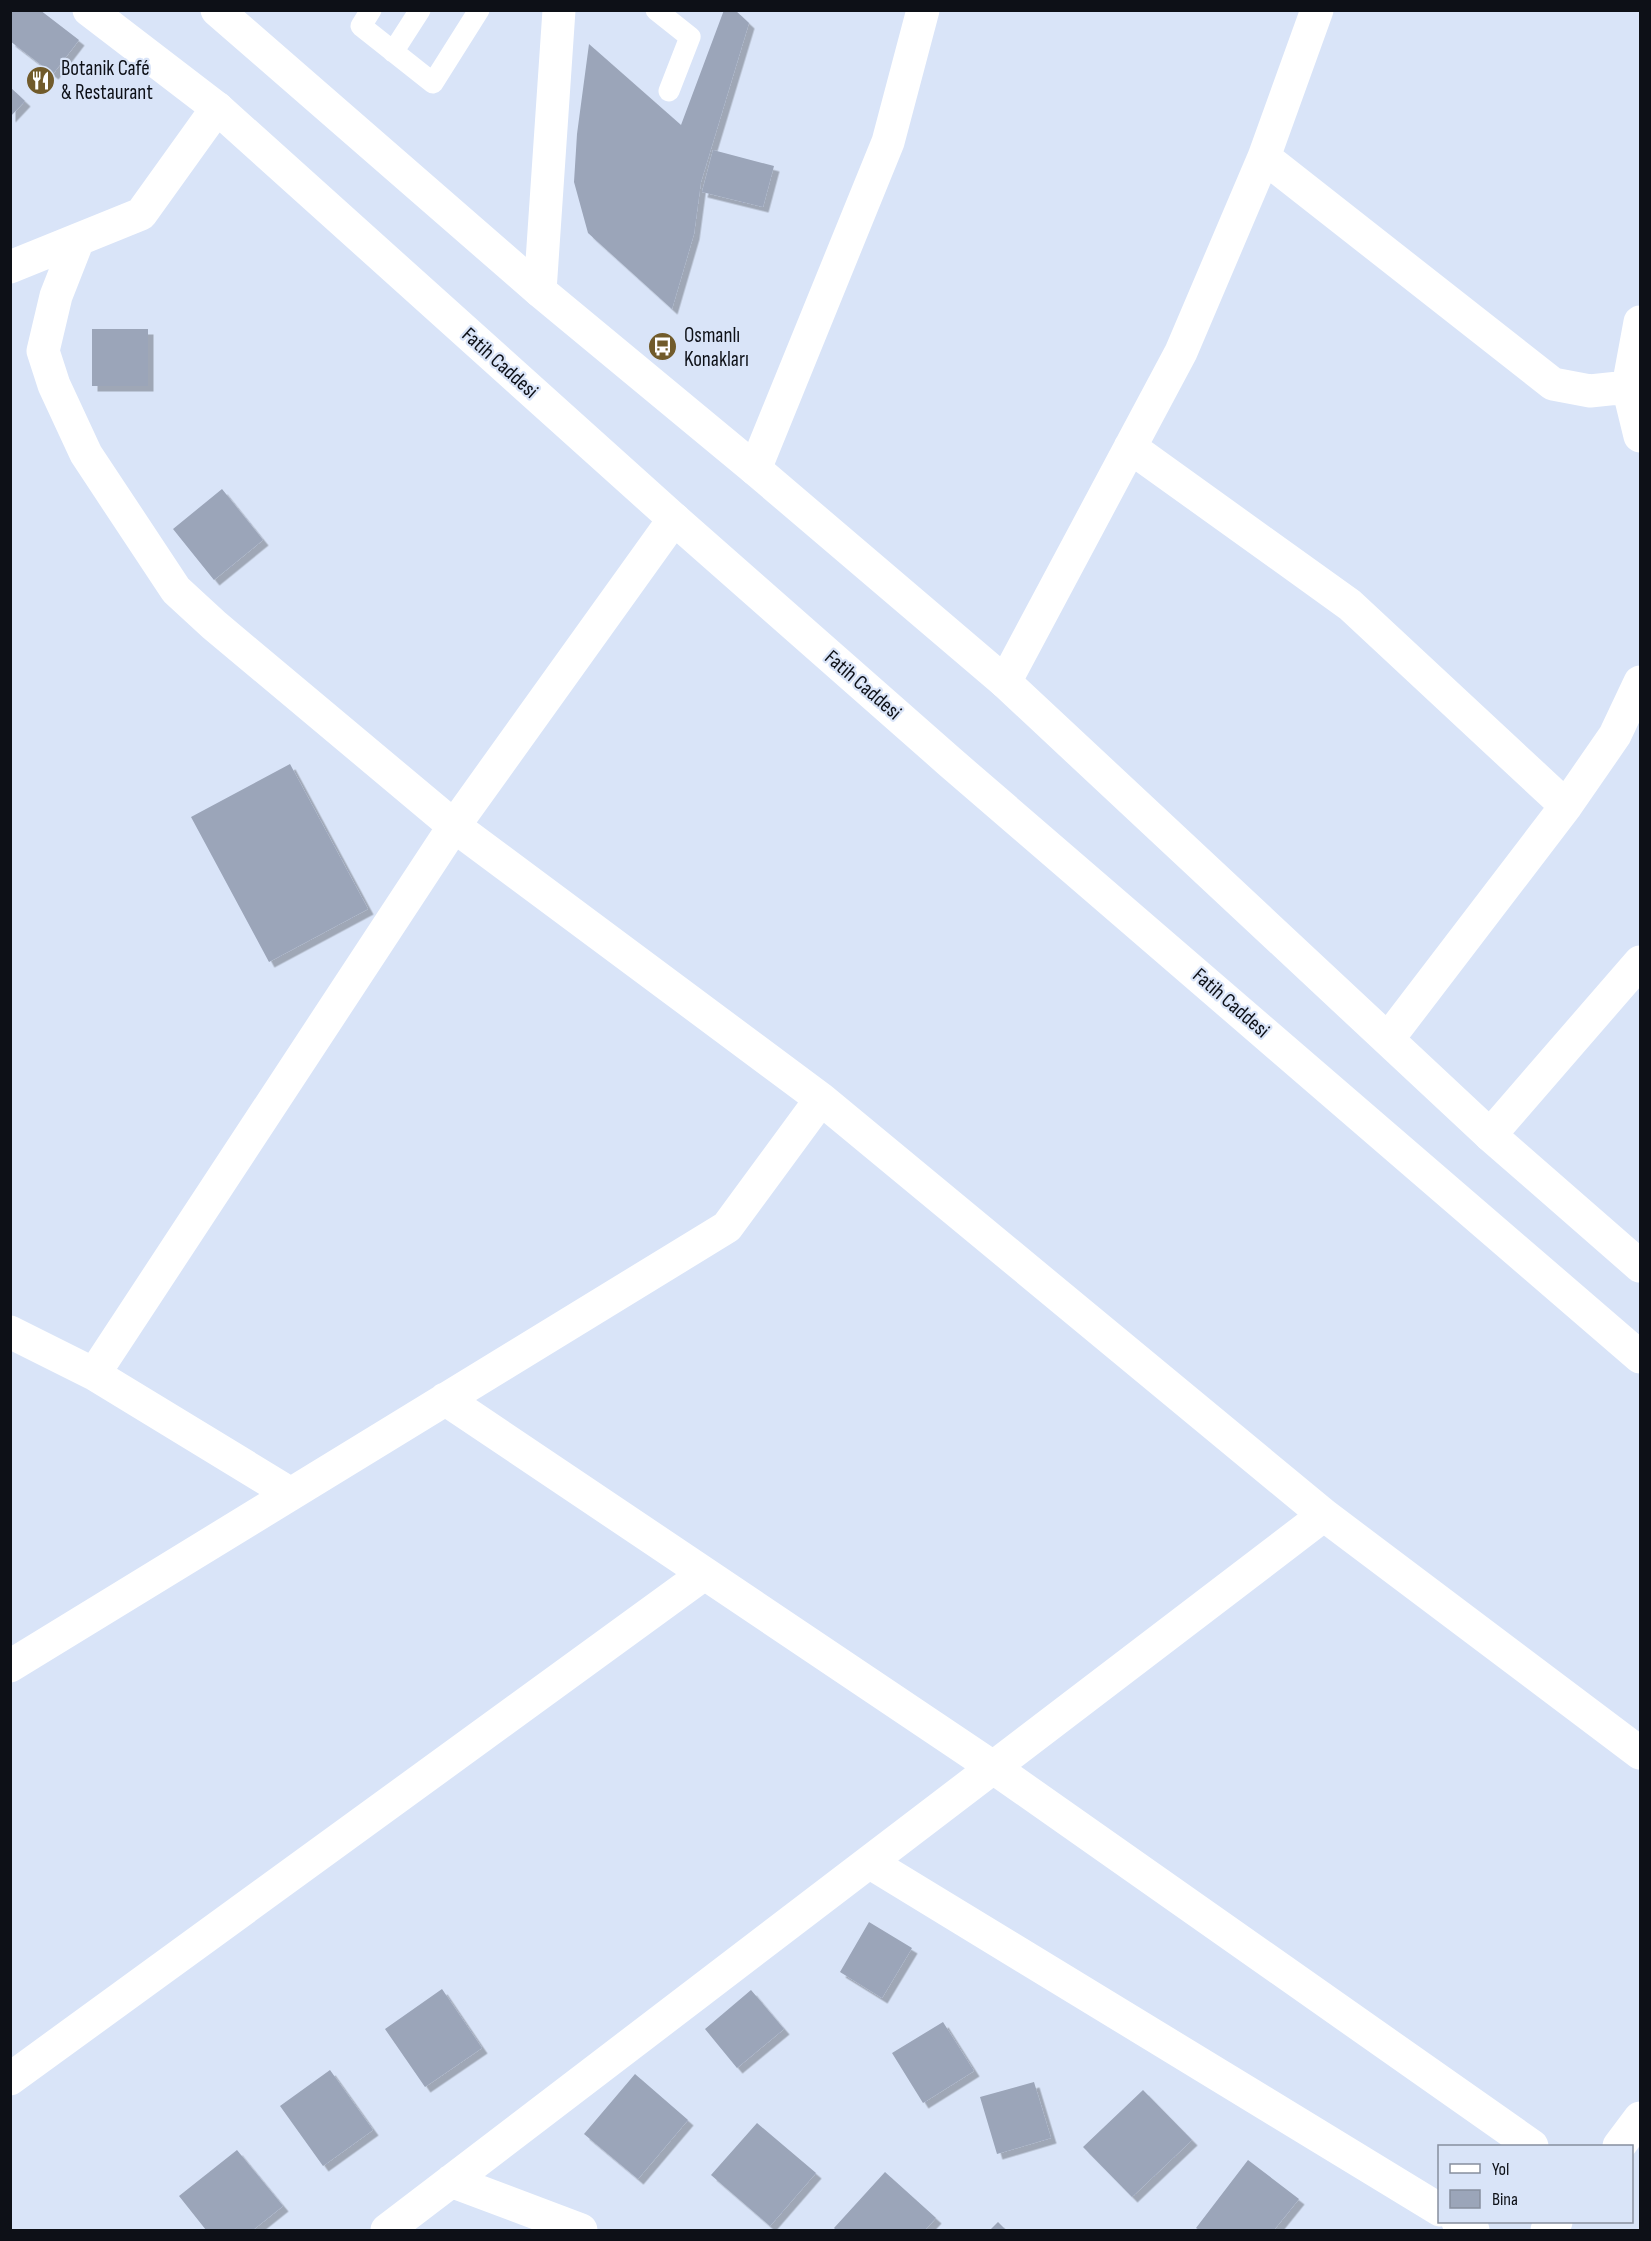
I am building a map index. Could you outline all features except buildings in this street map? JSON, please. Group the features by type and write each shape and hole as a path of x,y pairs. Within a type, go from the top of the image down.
{"street":[{"name":"Fatih Caddesi","path":"89,10 217,108 674,519 950,762 1641,1357"},
{"path":"217,10 540,291 755,469 1005,682 1490,1135 1641,1266"},
{"path":"540,291 559,10"},
{"path":"755,469 888,142 923,10"},
{"path":"1005,682 1181,352 1264,157 1317,10"},
{"path":"10,267 141,214 217,108"},
{"path":"1264,157 1553,384 1590,391 1628,387"},
{"path":"78,240 56,296 43,351 54,386 86,453 176,590 222,633 454,826 820,1099 1324,1515 1641,1753"},
{"path":"1639,329 1628,387 1641,436"},
{"path":"1130,447 1350,605 1566,806"},
{"path":"94,1374 454,826 674,519"},
{"path":"1388,1039 1566,806 1615,735 1641,682"},
{"path":"1490,1135 1641,962"},
{"path":"10,1666 727,1227 820,1099"},
{"path":"10,1332 94,1374 291,1494"},
{"path":"445,1399 994,1768 1531,2145"},
{"path":"387,2230 1324,1515"},
{"path":"10,2079 704,1574"},
{"path":"869,1862 1438,2209"},
{"path":"1620,2145 1641,2118"},
{"path":"452,2181 581,2230"}],"lane":[{"path":"371,10 361,26 432,83 479,10"},
{"path":"393,52 420,10"},
{"path":"656,10 690,37 669,91"}],"place":[{"name":"Botanik Café & Restaurant","path":"40,80"},
{"name":"Osmanlı Konakları","path":"663,347"}]}
